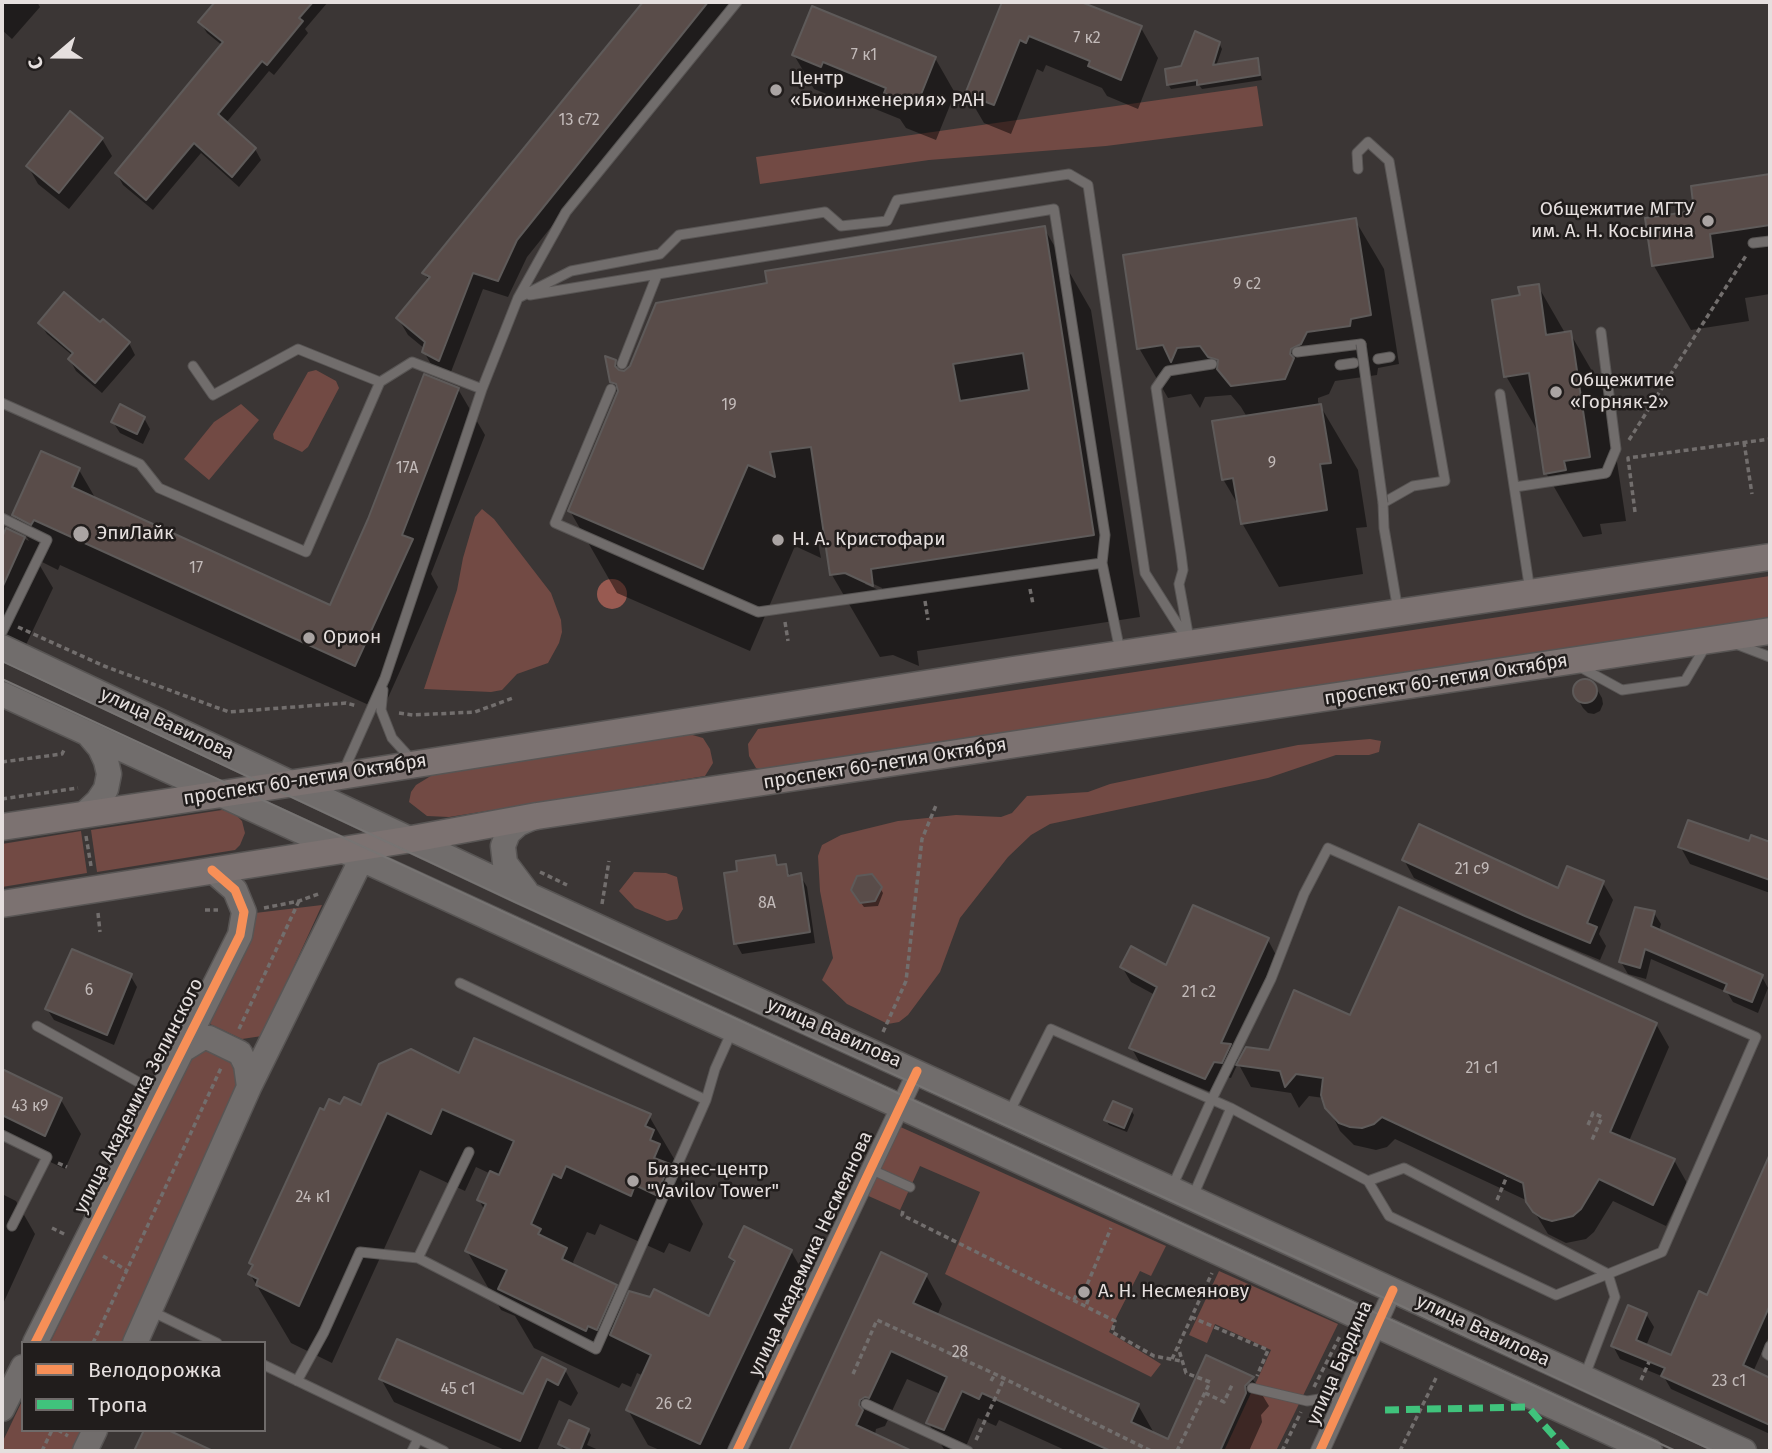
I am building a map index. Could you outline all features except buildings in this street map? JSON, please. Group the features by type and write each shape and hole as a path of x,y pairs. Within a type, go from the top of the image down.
{"main road":[{"name":"проспект 60-летия Октября","path":"2,827 84,823 219,795 414,763 1770,557"},
{"name":"проспект 60-летия Октября","path":"2,904 412,839 537,816 1770,631"},
{"name":"улица Вавилова","path":"2,647 528,894 1744,1451"},
{"name":"улица Вавилова","path":"2,694 78,738 219,795 1650,1451"},
{"path":"78,738 100,748 109,774 106,789 84,823"},
{"path":"528,894 505,863 503,846 508,833 518,824 537,816"},
{"path":"136,1341 249,1087 361,860"},
{"path":"212,870 235,890 244,912"},
{"name":"улица Академика Зелинского","path":"36,1341 240,935 244,912"},
{"name":"улица Академика Зелинского","path":"199,1014 205,1030 240,1053 246,1065 249,1087"},
{"name":"улица Академика Зелинского","path":"181,1051 202,1038 242,1049 270,1046"},
{"path":"2,1409 21,1371"},
{"path":"85,1451 94,1432"}],"street":[{"name":"улица Академика Несмеянова","path":"737,1451 917,1071"},
{"name":"улица Бардина","path":"1320,1451 1392,1290"}],"lane":[{"path":"341,776 376,710 482,389 518,298 566,212 737,2"},
{"path":"1358,169 1357,153 1368,142 1389,160 1445,481 1413,486 1383,503"},
{"path":"518,298 571,271 660,254 678,235 825,212 841,226 887,221 897,200 1069,174 1088,185 1145,573 1190,644"},
{"path":"518,298 1054,209 1105,535 1102,564 1121,654"},
{"path":"1753,243 1770,241"},
{"path":"622,364 657,275"},
{"path":"1514,487 1606,473 1616,449 1601,332"},
{"path":"1297,352 1361,344 1383,503 1384,528 1398,612"},
{"path":"193,366 213,395 298,349 380,382"},
{"path":"1378,359 1390,357"},
{"path":"2,403 140,464 159,488 306,552 380,382 412,362 482,389"},
{"path":"1190,644 1179,584 1183,570 1156,388 1168,371 1212,363"},
{"path":"1340,365 1354,363"},
{"path":"611,389 555,523 758,612 1102,564"},
{"path":"1500,394 1530,593"},
{"path":"2,518 47,540 2,632"},
{"path":"1570,661 1622,690 1685,681 1715,639 1770,657"},
{"path":"376,710 391,738 414,763"},
{"path":"1009,1113 1051,1029 1211,1101 1231,1108 1368,1181 1389,1216 1556,1295 1662,1252 1756,1037 1328,848 1304,894 1270,979 1211,1101 1182,1193"},
{"path":"460,983 706,1100"},
{"path":"37,1026 160,1094"},
{"path":"297,1381 324,1332 360,1252 418,1258 596,1349 706,1100 715,1069 733,1030"},
{"path":"1182,1193 1231,1108"},
{"path":"2,1135 47,1157 12,1226"},
{"path":"418,1258 469,1152"},
{"path":"1368,1181 1404,1168 1608,1274 1615,1297 1584,1378"},
{"path":"870,1169 910,1187"},
{"path":"149,1310 213,1341"},
{"path":"1770,1346 1767,1354 1770,1356"},
{"path":"266,1367 444,1451"},
{"path":"1252,1388 1307,1401 1345,1395"},
{"path":"866,1404 969,1451"},
{"path":"412,1451 418,1439"}],"path":[{"path":"1627,443 1753,243"},
{"path":"1628,458 1770,439"},
{"path":"1744,442 1752,494"},
{"path":"1627,451 1634,512"},
{"path":"7,622 104,666 229,712 346,703 413,715 475,712 513,698"},
{"path":"2,762 62,754 78,738"},
{"path":"2,799 80,788"},
{"path":"882,1034 906,981 922,839 937,803"},
{"path":"84,823 92,872"},
{"path":"602,904 609,861"},
{"path":"205,910 244,912 299,901 351,882"},
{"path":"94,1341 299,901"},
{"path":"97,907 100,932"},
{"path":"1588,1125 1593,1113 1602,1117 1592,1140"},
{"path":"1492,1214 1507,1176"},
{"path":"903,1211 902,1215 1115,1321 1112,1332 1154,1356 1181,1361"},
{"path":"1085,1290 1115,1220"},
{"path":"1172,1359 1216,1265"},
{"path":"1074,1300 1079,1288 1085,1290 1090,1294 1086,1306"},
{"path":"1191,1317 1268,1350 1252,1388"},
{"path":"853,1374 877,1320 995,1374 1151,1451"},
{"path":"1282,1451 1341,1334"},
{"path":"1177,1451 1210,1382 1186,1373 1178,1347"},
{"path":"1641,1380 1649,1363"},
{"path":"1400,1451 1441,1368"},
{"path":"991,1381 995,1374"},
{"path":"969,1451 1004,1379"},
{"path":"1205,1393 1224,1402 1232,1385"},
{"path":"42,1451 51,1432"}],"shaded area":[{"path":"1257,86 1263,126 1106,146 929,160 760,184 756,157"},
{"path":"316,370 336,381 339,388 308,447 302,452 274,439 273,434 308,372"},
{"path":"241,404 259,420 209,480 184,459 214,422"},
{"path":"482,509 494,519 551,593 561,620 559,643 548,663 517,674 502,690 491,692 424,689 457,590 475,517"},
{"path":"1770,576 1770,620 771,772 756,768 749,756 748,744 758,729"},
{"path":"612,579 623,583 627,594 623,605 612,609 601,605 597,594 601,583"},
{"path":"689,734 703,738 710,749 713,763 705,776 449,817 427,816 409,802 416,785 434,774"},
{"path":"1370,739 1381,741 1379,752 1369,755 1336,755 1268,778 1050,824 1031,835 1008,857 960,918 940,972 908,1015 899,1022 888,1024 847,1004 822,980 833,958 820,891 818,856 822,845 841,835 898,821 956,815 1001,817 1012,813 1027,796 1088,792 1110,784 1298,745"},
{"path":"222,810 233,812 242,821 245,833 235,850 97,872 91,830"},
{"path":"81,831 87,873 2,887 2,844"},
{"path":"634,872 666,873 677,877 683,909 677,919 667,921 635,908 619,891"},
{"path":"322,905 262,1036 242,1039 210,1024 255,913"},
{"path":"203,1044 240,1061 243,1086 126,1341 51,1341 188,1054"},
{"path":"896,1125 1166,1246 1151,1276 1140,1271 1109,1332 1161,1364 1151,1377 945,1274 980,1192 920,1166 900,1210 864,1194"},
{"path":"1219,1271 1338,1324 1276,1451 1224,1451 1271,1350 1215,1324 1207,1343 1189,1335"},
{"path":"21,1403 21,1432 83,1432 75,1451 2,1451 2,1443"}],"tram line":[{"path":"2,661 515,902 1324,1270 1714,1451"},
{"path":"2,679 1676,1451"}],"marked path":[{"path":"1385,1410 1528,1407 1567,1451"}],"cycle path":[{"path":"36,1341 240,935 244,912 235,890 212,870"},
{"path":"737,1451 917,1071"},
{"path":"1320,1451 1393,1290"}],"place":[{"name":"Центр «Биоинженерия» РАН","path":"776,90"},
{"name":"Общежитие МГТУ им. А. Н. Косыгина","path":"1708,221"},
{"name":"Общежитие «Горняк-2»","path":"1556,392"},
{"name":"ЭпиЛайк","path":"81,534"},
{"name":"Н. А. Кристофари","path":"778,540"},
{"name":"Орион","path":"309,638"},
{"name":"Бизнес-центр \"Vavilov Tower\"","path":"633,1181"},
{"name":"А. Н. Несмеянову","path":"1084,1292"}]}
